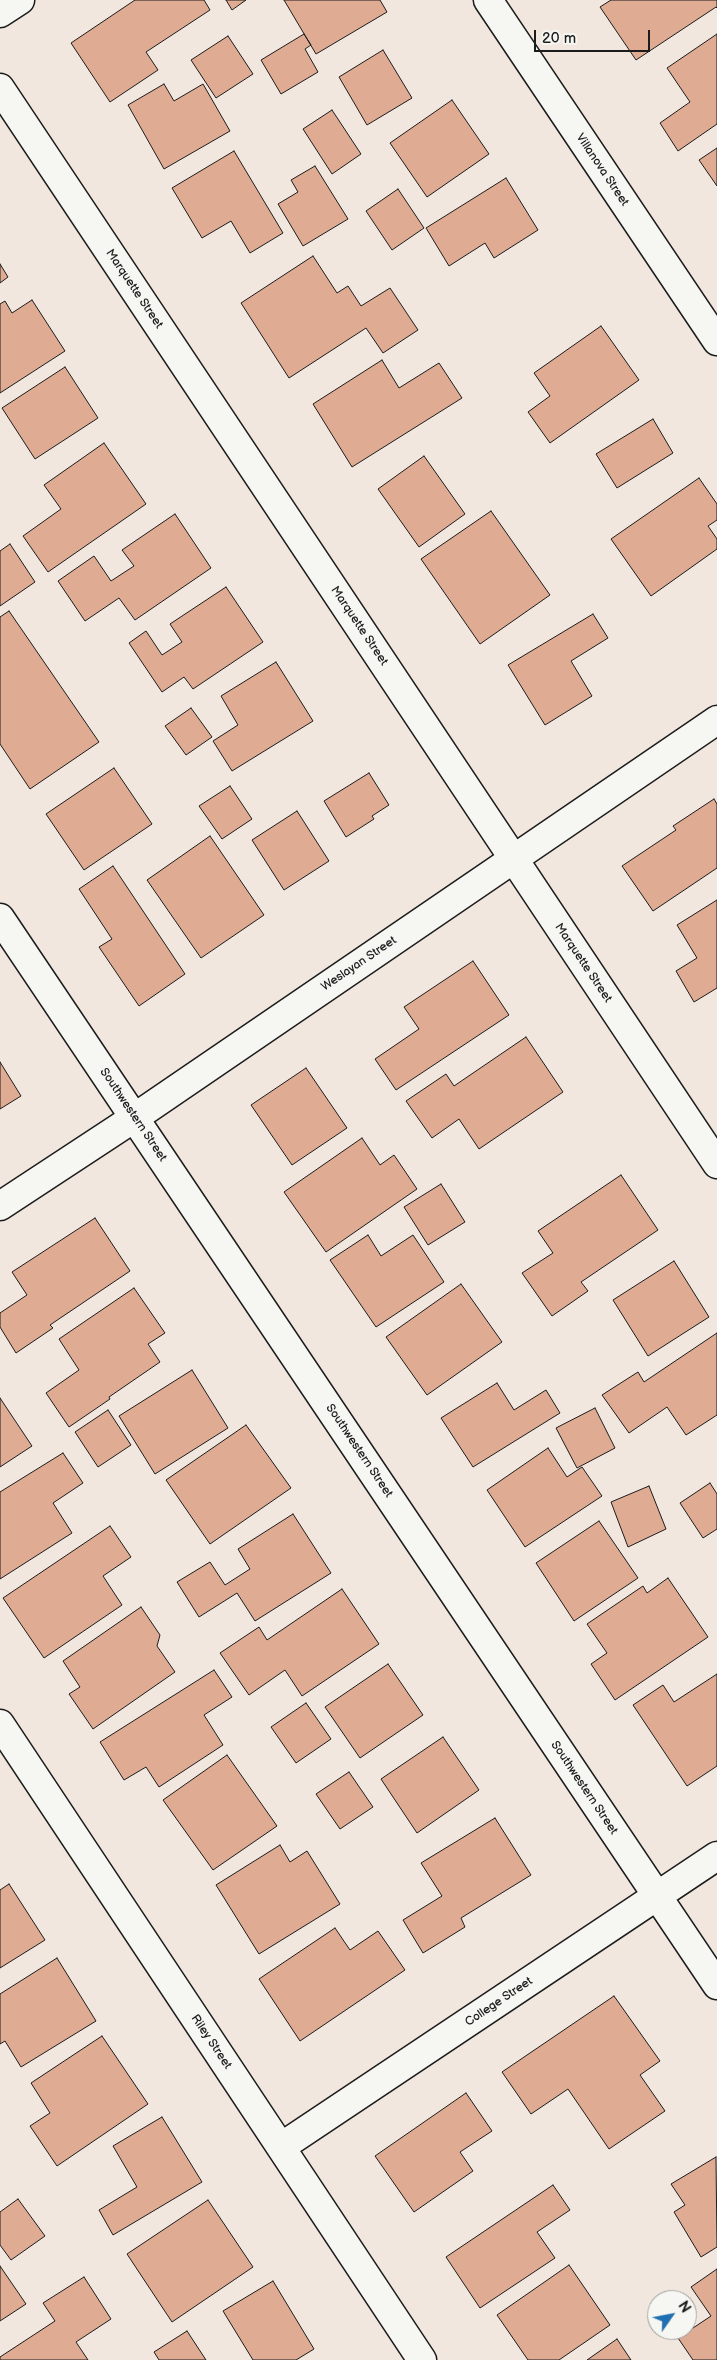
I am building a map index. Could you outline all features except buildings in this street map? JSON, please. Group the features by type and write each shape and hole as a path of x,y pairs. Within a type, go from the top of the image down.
{"street":[{"path":"0,13 20,0"},
{"name":"Villanova Street","path":"488,0 717,341"},
{"name":"Marquette Street","path":"0,88 717,1164"},
{"name":"Weslayan Street","path":"0,1206 134,1118 717,720"},
{"name":"Southwestern Street","path":"0,918 717,1985"},
{"name":"Riley Street","path":"0,1724 422,2360"},
{"name":"College Street","path":"281,2147 717,1856"}]}
